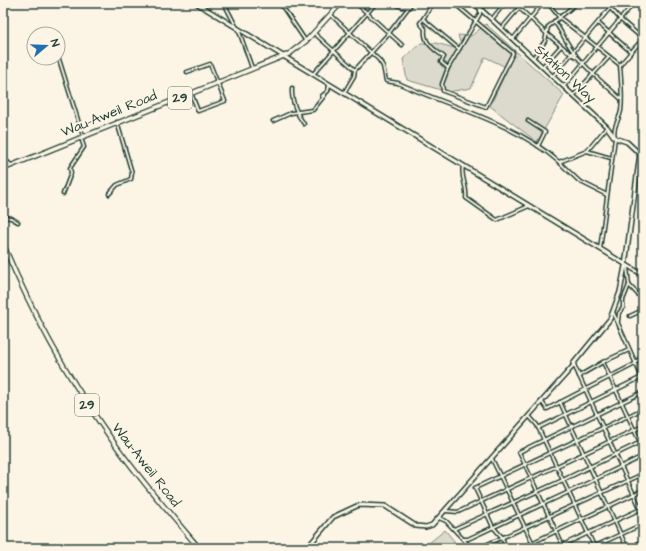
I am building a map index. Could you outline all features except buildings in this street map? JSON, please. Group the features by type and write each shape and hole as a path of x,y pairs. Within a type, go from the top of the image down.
{"main road":[{"name":"Wau-Aweil Road","path":"3,169 294,52 314,33 341,3"},
{"name":"Wau-Aweil Road","path":"3,244 33,309 88,406 151,491 199,548"}],"street":[{"path":"196,3 202,4 237,28 314,73 329,84 643,275"},
{"path":"224,3 237,28 252,69"},
{"path":"280,3 306,41"},
{"path":"356,3 368,12 372,18 402,45"},
{"path":"314,73 376,3"},
{"path":"393,3 402,7 409,7"},
{"path":"344,93 354,76 355,70 389,33 412,3"},
{"path":"433,3 420,23 425,30 424,37 426,42 444,57 441,62 448,68"},
{"path":"454,3 475,20 513,53 486,107 443,91 442,84 448,68 475,20 480,14 480,9 486,3"},
{"name":"Station Way","path":"474,3 607,127 615,138 627,142 643,157"},
{"path":"491,20 505,3"},
{"path":"514,3 547,34 577,57 593,74 621,99"},
{"path":"501,29 523,3"},
{"path":"512,40 543,3"},
{"path":"548,3 559,17 620,65"},
{"path":"600,249 615,138 613,131 621,112 620,65 643,39 621,20 606,3"},
{"path":"563,87 634,3"},
{"path":"532,58 545,41 548,26 575,4"},
{"path":"552,77 610,8"},
{"path":"331,14 371,52 383,66 386,81 398,83 477,115 538,146 559,162 579,181 607,195"},
{"path":"423,18 459,49"},
{"path":"554,21 572,53"},
{"path":"598,23 631,52"},
{"path":"314,33 355,70"},
{"path":"542,67 561,46"},
{"path":"573,96 609,57"},
{"path":"187,72 210,64 225,101 198,111 191,93"},
{"path":"61,66 84,147 70,168 71,173 63,194"},
{"path":"273,121 281,116 313,110 325,95 329,84"},
{"path":"292,88 292,94 299,119 304,124"},
{"path":"109,194 117,185 131,179 132,173 117,122"},
{"path":"528,122 545,132 538,146"},
{"path":"559,162 587,151 607,127"},
{"path":"587,151 612,158"},
{"path":"307,548 333,517 359,504 385,506 421,527 430,526 440,518 574,366 573,364 602,329 613,312 620,292 626,266 640,153"},
{"path":"3,158 11,165"},
{"path":"463,166 462,178 465,185 466,198 496,220 530,206"},
{"path":"3,217 11,218 18,222"},
{"path":"618,322 619,313 623,308 623,300 629,285 626,266"},
{"path":"629,285 643,300"},
{"path":"630,316 643,310"},
{"path":"538,428 642,379 613,312"},
{"path":"579,376 603,362 629,350"},
{"path":"542,402 546,409 635,364 643,354"},
{"path":"603,362 643,449"},
{"path":"574,366 622,466 643,514"},
{"path":"564,548 519,452 643,392"},
{"path":"560,402 628,548 643,541"},
{"path":"506,548 502,537 493,527 475,488 643,409"},
{"path":"529,416 538,428 551,453 588,533 593,548 643,524"},
{"path":"446,511 458,512 643,426"},
{"path":"453,529 563,480 643,441"},
{"path":"463,539 468,539 596,480 643,456"},
{"path":"492,459 535,548"},
{"path":"479,548 575,506 643,474"},
{"path":"521,548 643,490"},
{"path":"556,548 642,509"},
{"path":"440,518 471,548"}],"shaded area":[{"path":"486,24 564,95 537,142 490,106 508,68 485,57 471,88 448,92 407,80 403,59 421,43 436,43 462,50 458,35 471,36"},
{"path":"445,530 455,542 448,548 433,548 429,543"}]}
